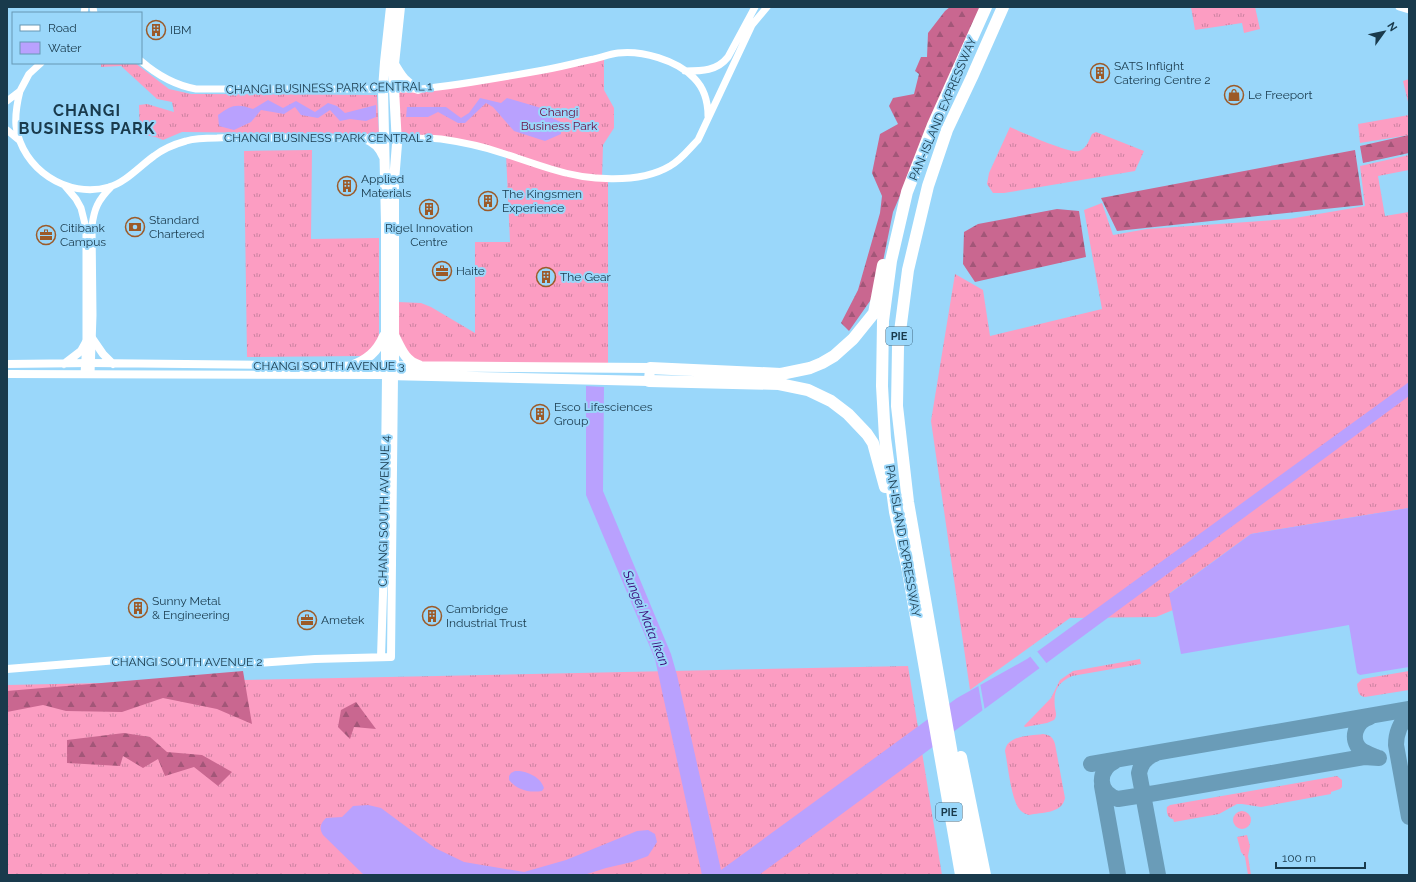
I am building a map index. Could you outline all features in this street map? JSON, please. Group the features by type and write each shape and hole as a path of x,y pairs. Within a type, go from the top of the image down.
{"highway":[{"name":"PAN-ISLAND EXPRESSWAY","path":"961,875 907,566 895,512 885,438 882,386 883,321 891,261 907,192 933,126 986,7"},
{"name":"PAN-ISLAND EXPRESSWAY","path":"954,739 914,539 903,464 897,406 898,347 908,270 922,209 937,158 947,130 1003,7"},
{"path":"972,77 1011,7"},
{"path":"650,368 781,374 810,368 834,356 853,339 874,313 895,211 898,203 907,192"},
{"path":"649,381 779,384 808,390 831,401 859,424 873,443 889,500 895,512"},
{"path":"954,739 992,875"},
{"name":"PIE","path":"954,739 973,875"},
{"path":"971,804 985,875"}],"main road":[{"path":"390,371 396,138 385,62 391,7"},
{"path":"400,7 394,64 388,89 384,137 390,334 408,359 415,364 424,366"},
{"path":"394,64 405,82 418,90"},
{"path":"364,138 370,140 379,148 385,159"},
{"path":"351,366 369,358 390,334"},
{"name":"CHANGI SOUTH AVENUE 3","path":"390,371 424,366 650,368"},
{"path":"649,381 650,368"},
{"name":"CHANGI SOUTH AVENUE 3","path":"390,371 649,381"}],"street":[{"path":"685,71 700,71 717,67 723,63 728,57 755,7"},
{"name":"CHANGI BUSINESS PARK CENTRAL 2","path":"20,91 15,115 16,128 26,153 36,167 46,176 65,186 88,190 111,187 137,171 156,154 178,144 196,139 228,138 315,139 384,137 440,139 476,145 554,170 582,177 620,178 647,175 659,172 676,162 698,140 752,25 766,7"},
{"path":"1399,7 1409,10"},
{"name":"CHANGI BUSINESS PARK CENTRAL 1","path":"142,62 160,76 181,86 196,89 418,90 453,86 536,72 618,53 636,53 650,55 673,64 685,71 696,81 705,95 708,106 708,118"},
{"path":"7,101 20,91 29,74 40,64"},
{"path":"7,130 20,140"},
{"path":"64,364 81,351 89,340 86,228 81,208 65,186"},
{"path":"88,374 92,226 97,205 101,197 111,187"},
{"path":"89,340 113,364"},
{"name":"CHANGI SOUTH AVENUE 3","path":"7,364 351,366 390,371"},
{"name":"CHANGI SOUTH AVENUE 3","path":"7,374 390,371"},
{"name":"CHANGI SOUTH AVENUE 4","path":"381,657 390,371"},
{"name":"CHANGI SOUTH AVENUE 4","path":"390,371 391,657"},
{"name":"CHANGI SOUTH AVENUE 2","path":"7,669 118,660 245,664 315,659 391,657"}],"green space":[{"path":"950,7 981,7 893,212 877,291 849,331 841,323 858,290 880,213 882,196 872,173 880,134 898,124 889,106 893,98 914,94 919,74 915,71 921,57 927,57 928,33 945,11"},
{"path":"1191,7 1255,7 1260,29 1244,33 1242,23 1195,30"},
{"name":"Changi Business Park","path":"604,57 604,90 614,108 614,128 603,145 602,178 608,178 608,368 415,364 394,335 398,302 421,303 431,307 475,333 475,242 510,242 506,154 458,142 396,137 394,90 421,90"},
{"path":"101,64 136,64 169,89 191,94 377,95 379,134 182,132 163,140 152,136 140,136 139,105 147,104 174,112 172,102 157,99 121,66 101,67"},
{"path":"1409,79 1409,106 1403,81"},
{"path":"1409,115 1409,135 1360,143 1358,124"},
{"path":"1010,127 1045,142 1074,151 1079,151 1084,148 1092,134 1096,132 1144,151 1135,171 1004,193 993,193 987,184 989,173"},
{"path":"1409,135 1409,153 1363,163 1360,146"},
{"path":"312,150 311,239 379,238 379,343 362,356 247,357 244,151"},
{"path":"1355,150 1363,205 1117,231 1101,198"},
{"path":"1409,155 1409,170 1378,176 1385,216 1409,212 1409,508 1251,534 1170,593 1173,610 1156,617 1070,618 970,690 931,421 955,274 983,290 990,336 1102,309 1084,210 1102,203 1113,235 1147,229 1289,219 1365,206 1360,166"},
{"path":"1057,209 1079,211 1086,257 975,282 963,264 964,232 978,224"},
{"path":"1140,659 1141,664 1072,676 1057,688 1055,697 1056,717 1054,720 1047,723 1024,726 1051,698 1060,680 1073,671"},
{"path":"908,666 942,875 7,875 7,685"},
{"path":"243,671 252,724 217,709 163,698 122,712 66,711 43,705 7,712 7,691"},
{"path":"1409,671 1409,690 1365,697 1361,696 1359,693 1357,684 1362,679"},
{"path":"356,702 376,729 354,727 350,739 338,727 341,710"},
{"path":"124,733 150,737 167,752 202,755 232,772 218,786 194,767 165,776 158,759 143,768 123,756 120,766 67,763 67,740"},
{"path":"1043,734 1051,737 1055,744 1065,798 1060,807 1056,810 1029,815 1021,811 1012,792 1005,751 1010,742 1014,739"},
{"path":"1337,776 1342,780 1342,787 1331,792 1331,794 1261,807 1237,804 1219,814 1174,822 1167,813 1167,807 1170,805"},
{"path":"1242,811 1246,812 1250,816 1250,824 1246,828 1242,829 1238,828 1234,824 1233,820 1234,816 1238,812"},
{"path":"1247,835 1250,846 1248,856 1251,875 1248,875 1245,857 1241,852 1237,837"}],"water":[{"path":"480,98 501,103 507,98 548,110 545,115 561,122 561,134 545,141 514,131 493,107 486,103 465,123 458,123 438,112 428,117 406,117 407,107 446,107 461,118 469,113"},
{"path":"268,100 283,108 296,101 315,112 328,103 337,106 345,113 376,105 376,117 366,121 350,119 340,121 330,110 318,118 301,115 295,107 284,114 261,110 251,122 234,130 219,126 218,115 227,109 234,106 243,106 253,109"},
{"name":"Sungei Mata Ikan","path":"1409,382 1409,396 759,875 702,875 655,659 586,495 586,386 604,387 603,491 671,654 721,870 957,698 1027,659"},
{"path":"1409,508 1409,667 1360,675 1357,673 1349,625 1181,654 1169,594 1251,534"},
{"path":"515,771 532,775 540,781 544,788 542,791 532,792 516,786 509,780 511,773"},
{"path":"368,805 381,808 435,848 464,862 524,872 566,860 637,831 648,830 655,834 657,842 648,856 584,875 364,875 323,835 321,824 326,818 342,817 353,806"}],"pier":[{"path":"1036,650 1048,665 1041,670 1029,655"},
{"path":"980,683 985,711 983,713 978,684"}],"taxiway":[{"path":"1091,764 1409,709"},
{"path":"1409,714 1399,728 1396,745 1409,817"},
{"path":"1370,717 1365,719 1358,726 1355,741 1361,750 1376,757"},
{"path":"1155,754 1144,761 1139,773 1158,875"},
{"path":"1115,761 1105,770 1102,781 1106,792 1118,799 1364,757 1379,758"},
{"path":"1102,786 1118,875"}],"place":[{"name":"IBM","path":"156,30"},
{"name":"SATS Inflight Catering Centre 2","path":"1100,73"},
{"name":"Le Freeport","path":"1234,95"},
{"name":"Applied Materials","path":"347,186"},
{"name":"The Kingsmen Experience","path":"488,201"},
{"name":"Rigel Innovation Centre","path":"429,209"},
{"name":"Standard Chartered","path":"135,227"},
{"name":"Citibank Campus","path":"46,235"},
{"name":"Haite","path":"442,271"},
{"name":"The Gear","path":"546,277"},
{"name":"Esco Lifesciences Group","path":"540,414"},
{"name":"Sunny Metal & Engineering","path":"138,608"},
{"name":"Cambridge Industrial Trust","path":"432,616"},
{"name":"Ametek","path":"307,620"}],"district":[{"name":"CHANGI BUSINESS PARK","path":"87,119"}]}
